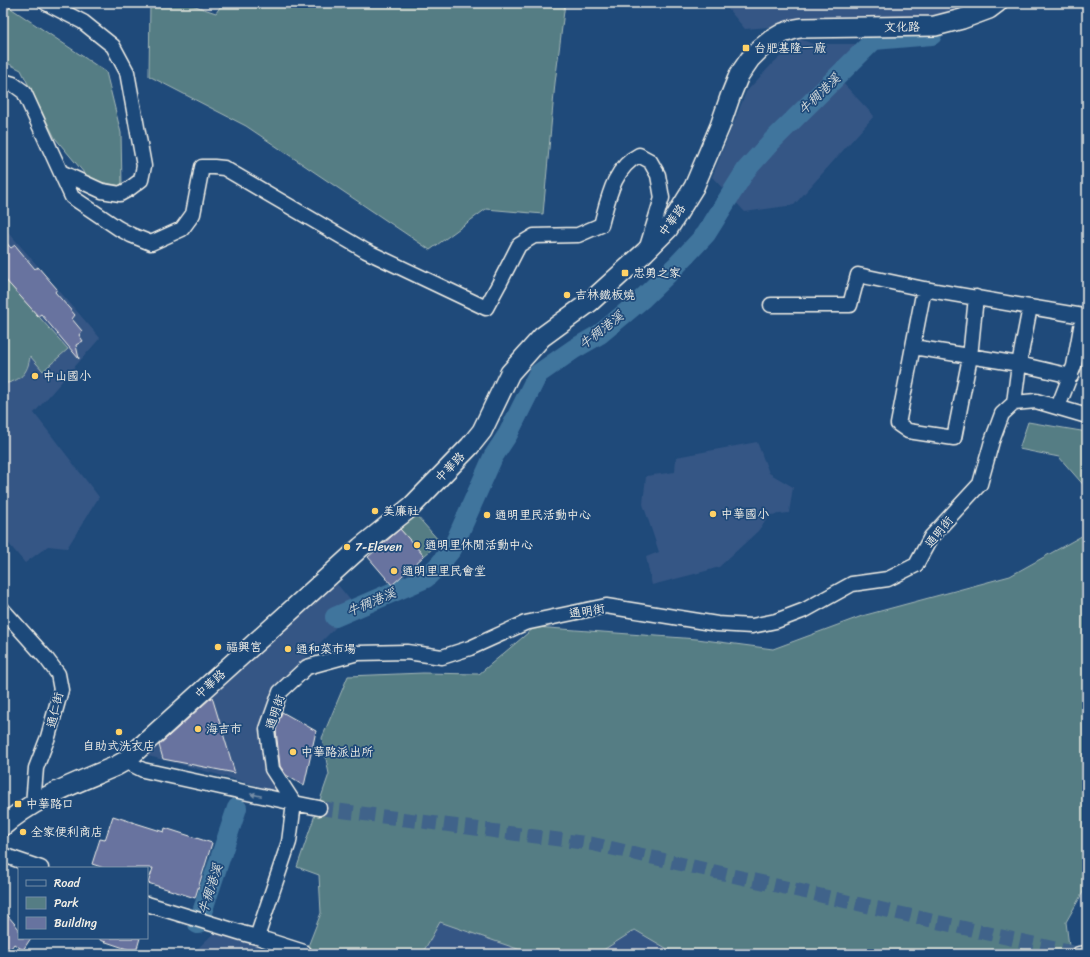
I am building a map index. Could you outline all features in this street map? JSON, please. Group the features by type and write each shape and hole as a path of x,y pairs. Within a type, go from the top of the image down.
{"street":[{"path":"46,3 83,22 113,46 127,72 144,166 141,180 120,194 102,191 61,172"},
{"name":"文化路","path":"801,28 935,26 962,20 989,9 997,3"},
{"name":"中華路","path":"3,826 33,804 124,761 361,547 412,506 452,466 482,432 510,373 542,337 590,302 668,229 694,187 720,126 739,75 756,52 768,42 783,33 801,28"},
{"path":"3,81 13,84 24,92 72,197 118,228 151,243 182,229 193,214 202,167 224,168 366,251 486,308 519,245 534,236 578,235 601,225 609,193 618,175 631,159 639,155 650,161 658,175 662,198 645,252"},
{"path":"771,305 850,305 858,275 924,289 1083,316 1074,366 1058,407"},
{"path":"924,289 898,424 908,431 954,438 970,357 976,297"},
{"path":"1030,307 1019,364 1014,403 1036,401 1087,416"},
{"path":"914,347 1019,364 1070,376"},
{"name":"通明街","path":"294,803 272,769 267,729 280,692 307,667 358,653 407,652 442,657 470,648 524,623 606,606 717,624 752,626 776,621 805,610 852,584 888,580 916,565 931,537 980,484 992,441 1002,414 1014,403"},
{"name":"通仁街","path":"3,610 46,658 58,674 61,690 48,737 36,768 33,804"},
{"path":"124,761 143,770 319,808"},
{"path":"257,937 289,842 294,803"},
{"path":"3,855 38,867"},
{"path":"148,904 304,952"},
{"path":"1080,954 1087,953"}],"shaded area":[{"path":"723,3 972,3 949,12 909,21 859,19 745,29"},
{"path":"800,39 813,44 866,44 840,80 874,116 794,205 745,212 712,177 746,92 773,63"},
{"name":"中山國小","path":"3,226 100,338 34,413 99,497 67,548 48,546 25,563 3,537"},
{"name":"中華國小","path":"757,442 769,473 793,487 789,513 770,515 758,531 719,567 652,585 646,557 659,552 643,504 646,476 675,472 676,457"},
{"name":"通和菜市場","path":"337,584 356,607 273,690 262,728 283,793 137,753"},
{"path":"425,868 711,954 369,954"},
{"path":"218,929 279,954 192,954"}],"green space":[{"path":"3,3 106,72 121,133 122,186 90,180 55,138 21,70 3,61"},
{"path":"150,3 186,3 216,13 223,3 565,3 555,83 543,214 486,209 430,250 246,126 149,76"},
{"path":"3,277 68,349 43,371 30,356 27,368 22,376 14,381 3,384"},
{"path":"1028,422 1087,432 1087,489 1059,457 1019,449"},
{"path":"416,515 440,542 424,556 400,529"},
{"path":"1087,533 1087,885 1066,922 1070,954 676,954 635,930 597,954 532,954 440,922 422,954 305,954 321,913 319,875 297,867 329,774 322,738 348,676 423,673 479,674 535,627 697,639 773,649 862,616 1010,576"}],"building":[{"path":"3,239 11,248 15,245 35,269 38,267 57,289 55,292 75,315 72,319 82,331 79,335 83,341 76,345 79,359 41,314 38,316 3,277"},
{"name":"通明里里民會堂","path":"400,529 424,556 392,585 368,557"},
{"name":"海吉市","path":"212,697 235,773 163,759 159,745"},
{"name":"中華路派出所","path":"282,712 316,731 304,786 286,775 280,766 276,730"},
{"path":"113,816 164,832 165,828 212,843 195,898 148,883 153,868 101,867 92,864 100,839 105,840"},
{"path":"3,910 18,928 18,939 30,939 23,950 14,944 9,951 3,946"},
{"path":"100,939 140,939 136,952"}],"waterway":[{"name":"牛稠港溪","path":"335,617 426,578 439,565 452,549 493,457 508,434 538,374 574,349 600,334 642,299 676,266 706,234 746,170 771,142 874,40 932,35"},
{"name":"牛稠港溪","path":"198,924 237,808"}],"tunnel":[{"path":"319,808 593,844 1079,954"}],"place":[{"name":"台肥基隆一廠","path":"746,48"},
{"name":"忠勇之家","path":"625,273"},
{"name":"吉林鐵板燒","path":"567,295"},
{"name":"中山國小","path":"35,376"},
{"name":"美廉社","path":"375,511"},
{"name":"中華國小","path":"713,514"},
{"name":"通明里民活動中心","path":"487,515"},
{"name":"通明里休閒活動中心","path":"417,545"},
{"name":"7-Eleven","path":"347,547"},
{"name":"通明里里民會堂","path":"394,571"},
{"name":"福興宮","path":"218,647"},
{"name":"通和菜市場","path":"288,649"},
{"name":"海吉市","path":"198,729"},
{"name":"自助式洗衣店","path":"119,732"},
{"name":"中華路派出所","path":"293,752"},
{"name":"中華路口","path":"18,804"},
{"name":"全家便利商店","path":"23,832"}]}
